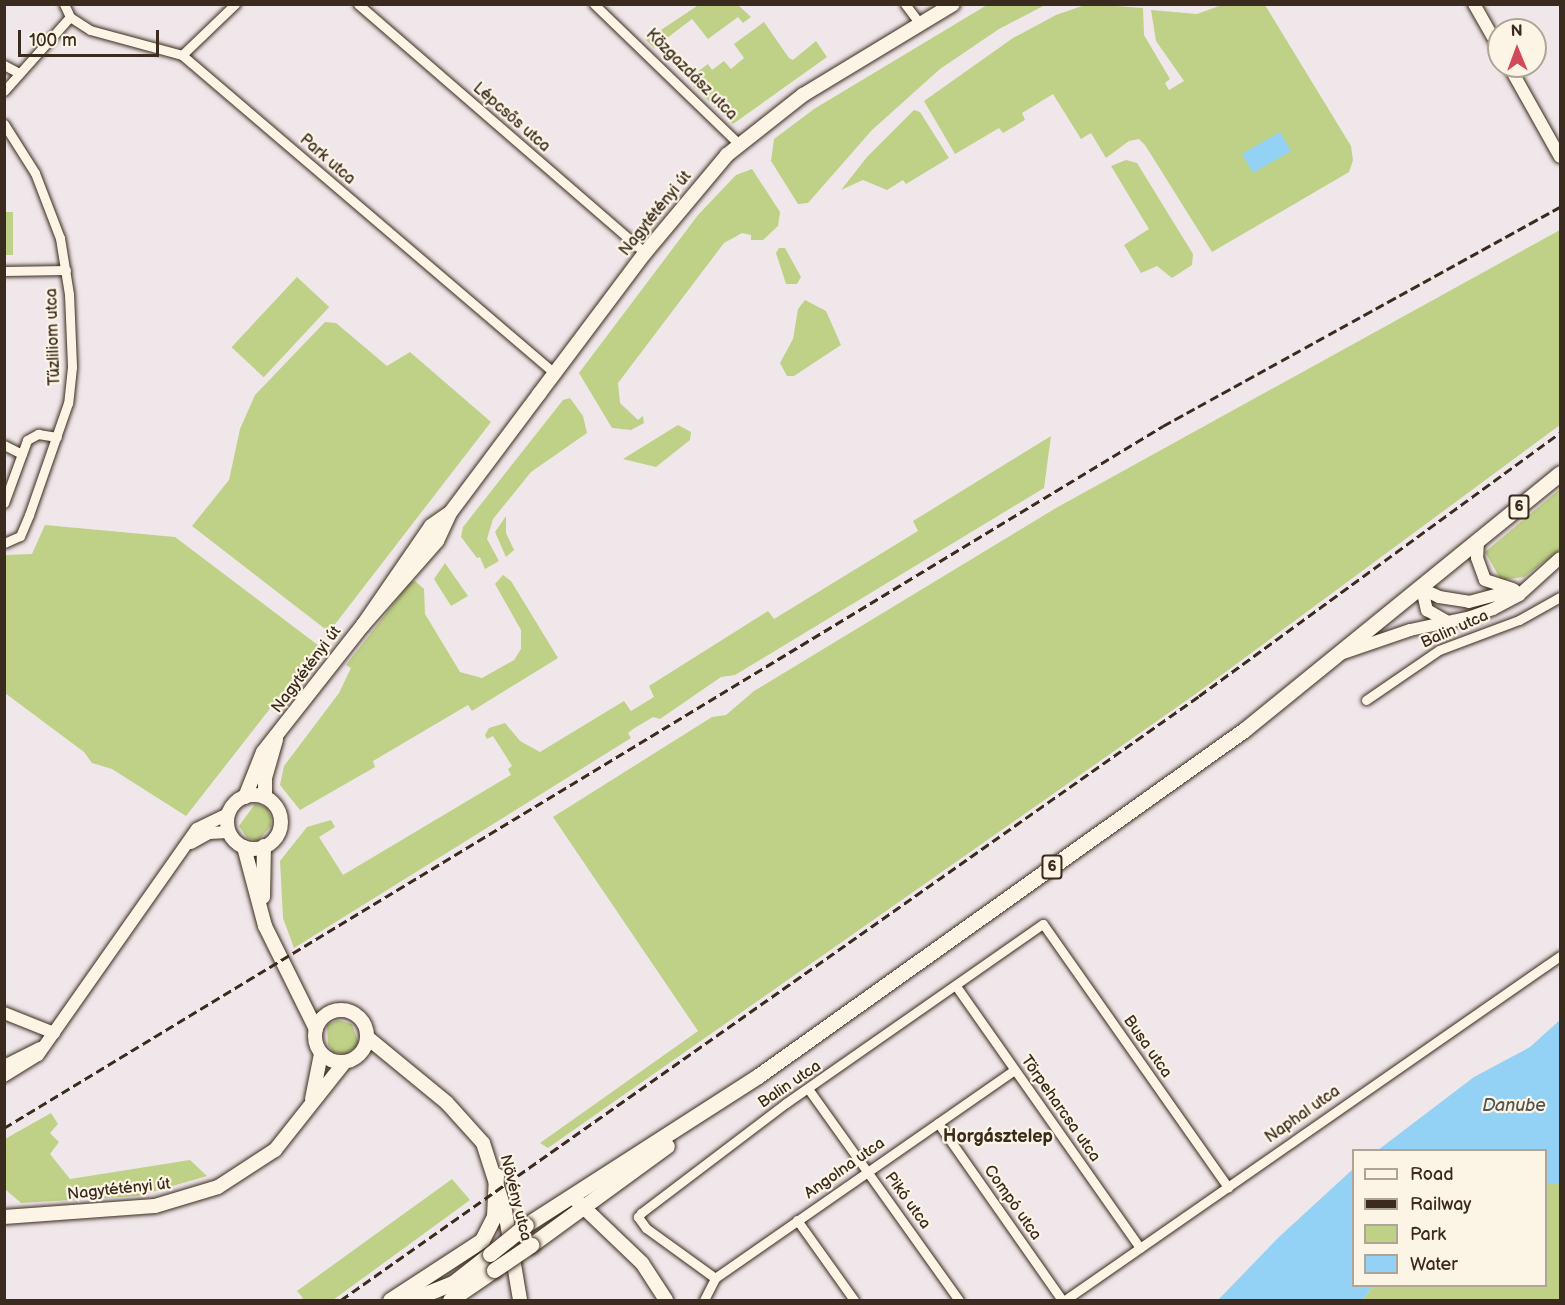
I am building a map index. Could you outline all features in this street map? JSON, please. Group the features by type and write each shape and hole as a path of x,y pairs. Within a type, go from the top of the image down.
{"main road":[{"name":"Nagytétényi út","path":"228,814 245,797 255,766 363,625 437,541 450,513 645,253 698,187 739,144 803,95 953,4"},
{"name":"6","path":"450,1300 585,1210 758,1076 1244,730 1422,589 1560,472"},
{"name":"Nagytétényi út","path":"265,796 265,778 278,736"},
{"path":"244,847 264,846 276,837 282,822 279,807 265,796 245,797"},
{"path":"228,814 228,832 244,847 277,954 301,994 316,1029 321,1054 344,1063 359,1057 368,1038"},
{"path":"262,911 264,846"},
{"name":"Növény utca","path":"301,994 333,1011 357,1015 366,1025 368,1038 464,1118 483,1143 496,1175 520,1300"},
{"path":"316,1029 333,1011"},
{"name":"Nagytétényi út","path":"310,1106 321,1054"},
{"name":"Növény utca","path":"359,1057 402,1067"},
{"name":"Nagytétényi út","path":"4,1217 155,1206 204,1193 237,1177 275,1150 344,1063"},
{"name":"6","path":"410,1300 453,1283 526,1225 758,1076"},
{"path":"390,1300 482,1240 494,1216 496,1175"},
{"path":"572,1196 647,1268 666,1300"}],"street":[{"path":"4,91 70,17 64,4"},
{"path":"182,55 235,4"},
{"name":"Lépcsős utca","path":"358,4 645,253"},
{"name":"Közgazdász utca","path":"594,4 739,144"},
{"path":"905,4 920,24"},
{"path":"1474,4 1487,27"},
{"name":"Park utca","path":"70,17 104,36 182,55 555,374"},
{"path":"4,65 19,73"},
{"path":"1516,78 1560,157"},
{"name":"Tűzliliom utca","path":"4,124 42,190 60,238 66,270 72,380 57,438 20,536 4,543"},
{"path":"4,271 66,270"},
{"path":"4,503 22,454 32,435 57,438"},
{"path":"4,445 22,454"},
{"path":"1478,541 1477,558 1485,580 1503,588 1517,589"},
{"path":"1343,653 1410,630 1449,622 1493,609 1519,595 1560,558"},
{"path":"1422,589 1439,597 1469,602 1517,589 1541,575"},
{"path":"1422,589 1427,610 1449,622"},
{"name":"Balin utca","path":"1366,700 1440,650 1519,620 1560,597"},
{"name":"Nagytétényi út","path":"4,1076 28,1064 44,1046 99,963 197,830 228,814"},
{"name":"Nagytétényi út","path":"183,849 209,833 228,832"},
{"name":"Balin utca","path":"715,1278 646,1228 638,1217 641,1213 1042,924"},
{"name":"Busa utca","path":"1042,924 1228,1187"},
{"name":"Naphal utca","path":"1063,1300 1560,956"},
{"name":"Törpeharcsa utca","path":"956,986 1140,1248"},
{"path":"4,1013 54,1033"},
{"path":"4,1066 44,1046"},
{"name":"Angolna utca","path":"704,1300 715,1278 1014,1071"},
{"name":"Pikó utca","path":"809,1090 959,1300"},
{"name":"Compó utca","path":"938,1123 1063,1300"},
{"path":"797,1220 854,1300"}],"green space":[{"path":"700,4 738,5 751,17 743,23 738,17 708,39 692,19 654,48 646,40"},
{"path":"1088,4 1143,8 1144,35 1170,79 1165,83 1169,90 1184,81 1156,41 1151,10 1197,14 1222,5 1265,5 1351,146 1353,160 1349,172 1212,252 1139,139 1129,141 1106,158 1091,133 1081,139 1053,94 1022,113 1025,120 1003,133 999,128 955,154 924,101 1013,38 1056,15"},
{"path":"987,5 1045,5 999,29 940,69 872,130 808,203 798,204 771,161 774,139 814,109"},
{"path":"764,22 789,58 793,60 816,41 827,57 733,124 693,86 697,82 692,76 708,64 712,70 724,61 731,69 744,58 734,44"},
{"path":"914,110 920,112 949,158 906,184 903,180 887,190 863,180 841,190 867,157"},
{"path":"1126,160 1137,163 1193,254 1192,265 1172,278 1157,266 1141,273 1124,245 1149,229 1111,166"},
{"path":"752,169 780,212 778,226 763,240 751,240 751,235 742,233 724,243 618,383 620,403 638,420 643,416 644,423 631,430 612,428 579,373 698,215 736,175"},
{"path":"4,212 13,212 13,255 4,255"},
{"path":"1560,230 1560,425 1197,693 548,1148 540,1143 698,1031 553,817 712,717 726,715 754,691 1056,508"},
{"path":"779,248 785,248 801,277 797,284 786,284 776,253"},
{"path":"297,277 329,307 264,377 232,347"},
{"path":"805,300 826,311 841,345 794,376 787,376 780,363 793,339 798,309"},
{"path":"325,322 336,323 387,366 410,352 491,422 329,632 192,526 229,480 240,429 255,395"},
{"path":"570,398 583,416 587,433 531,472 493,519 487,539 499,561 485,569 480,557 477,558 461,537 463,527 563,400"},
{"path":"678,425 691,432 690,440 656,467 623,459"},
{"path":"1051,436 1044,488 735,675 721,677 660,719 653,717 633,729 628,733 631,738 294,948 283,918 280,861 307,827 331,820 335,827 319,837 343,875 511,775 508,769 512,766 493,736 487,739 485,735 489,728 505,723 520,741 540,752 624,701 631,711 654,697 649,686 768,611 774,619 918,531 913,521"},
{"path":"1560,489 1560,550 1524,577 1501,580 1485,552"},
{"path":"506,516 506,533 514,550 506,557 495,532"},
{"path":"45,525 175,537 319,646 186,816 112,769 92,763 84,752 5,693 5,555 32,554"},
{"path":"445,563 468,596 451,606 434,579"},
{"path":"503,575 511,581 558,658 472,711 468,705 373,761 375,767 300,810 280,785 284,766 339,693 351,668 346,665 410,583 415,581 424,589 425,614 460,672 482,678 514,660 521,649 521,630 495,584"},
{"path":"255,804 267,808 271,817 271,826 258,841 247,838 239,826"},
{"path":"338,1020 352,1024 359,1044 346,1054 333,1052 328,1045 327,1025"},
{"path":"51,1113 58,1124 50,1133 59,1142 50,1154 70,1179 190,1160 207,1176 138,1196 21,1203 6,1190 5,1139"},
{"path":"452,1179 470,1200 333,1300 300,1300 303,1298 297,1291"},
{"path":"1547,1184 1560,1184 1560,1300 1363,1300 1372,1287 1547,1287"}],"water":[{"path":"1280,132 1291,151 1253,173 1242,154"},
{"name":"Danube","path":"1560,1020 1560,1184 1547,1184 1547,1149 1379,1149 1474,1077 1530,1047"},
{"path":"1352,1170 1352,1287 1372,1287 1363,1300 1218,1300 1279,1237"}],"railway":[{"path":"4,1128 1163,426 1560,207"},
{"path":"341,1300 1199,696 1560,433"}],"district":[{"name":"Horgásztelep","path":"998,1137"}]}
